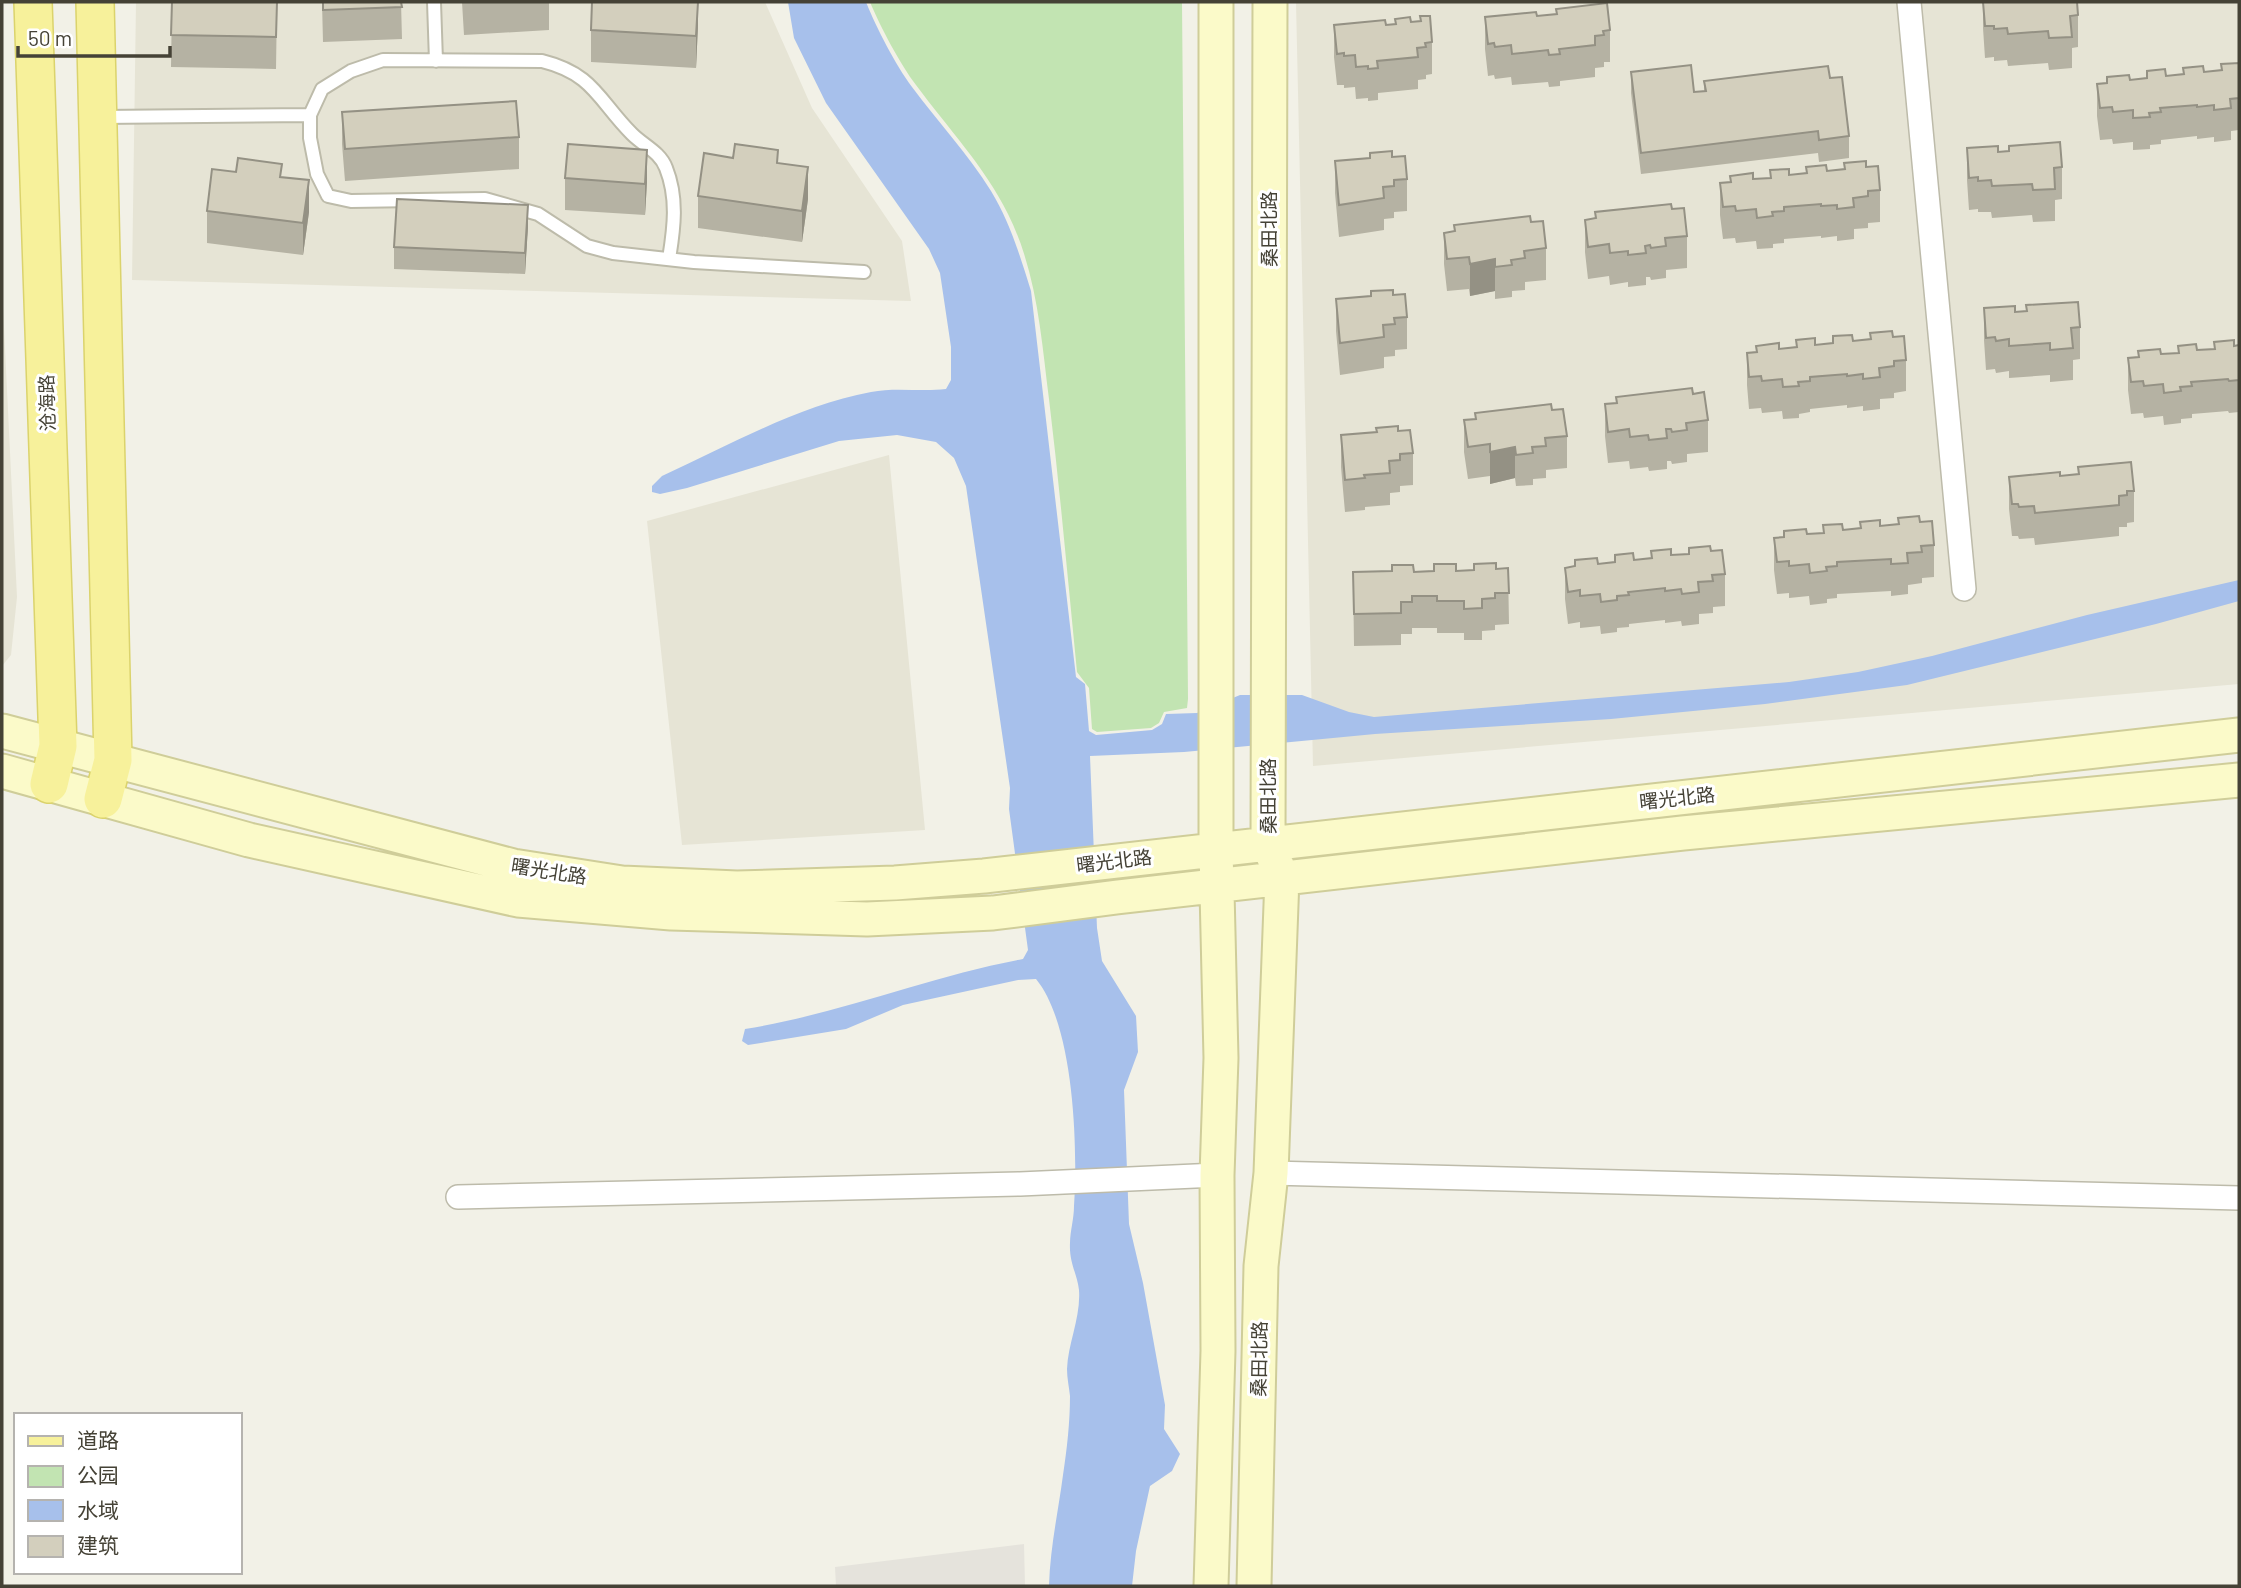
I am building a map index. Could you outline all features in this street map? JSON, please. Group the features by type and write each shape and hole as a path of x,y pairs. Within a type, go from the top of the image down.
{"main road":[{"path":"1211,1586 1218,1351 1217,1175 1221,1058 1216,849 1216,2"},
{"name":"桑田北路","path":"1254,1586 1261,1266 1271,1173 1282,878 1268,843 1269,2"},
{"path":"95,10 113,760 103,799"},
{"name":"沧海路","path":"33,12 58,746 49,784"},
{"name":"曙光北路","path":"2,731 513,866 622,883 737,888 895,883 984,876 2239,735"},
{"name":"曙光北路","path":"2,771 248,840 517,900 671,913 841,919 993,913 1684,833 2239,780"}],"street":[{"path":"1909,2 1964,589"},
{"path":"1271,1173 2239,1198"},
{"path":"458,1197 1020,1184 1217,1175"}],"lane":[{"path":"434,2 436,61"},
{"path":"669,259 675,221 673,192 662,158 633,135 591,85 565,67 542,61 383,60 351,71 322,89 310,115 310,138 317,174 328,196 351,201 485,199 538,214 587,246 613,253 669,259 864,272"},
{"path":"97,117 310,115"}],"shaded area":[{"path":"136,2 765,2 812,108 902,241 911,301 132,280"},
{"path":"1296,2 2239,2 2239,684 1313,766"},
{"path":"2,286 17,597 11,655 2,666"},
{"path":"889,455 925,830 682,845 647,521"},
{"path":"1024,1544 1025,1586 836,1586 835,1567"}],"green space":[{"path":"870,2 1182,2 1188,699 1187,708 1164,712 1159,723 1151,728 1097,732 1092,729 1089,688 1077,672 1043,352 1026,259 999,197 910,76"}],"water":[{"path":"788,2 866,2 899,68 982,177 1009,227 1031,291 1076,677 1085,684 1089,731 1096,735 1152,730 1162,724 1166,714 1197,713 1240,695 1302,695 1349,712 1374,717 1789,682 1858,672 1932,656 2087,615 2239,580 2239,601 1907,685 1765,704 1611,719 1375,734 1184,752 1090,756 1097,928 1102,961 1136,1016 1138,1052 1124,1090 1129,1224 1143,1283 1165,1405 1164,1429 1180,1454 1172,1471 1150,1486 1136,1551 1132,1586 1049,1586 1069,1426 1068,1359 1078,1310 1079,1290 1070,1250 1075,1181 1071,1088 1059,1026 1049,1000 1036,979 1018,980 903,1005 846,1029 748,1045 742,1041 745,1029 815,1014 953,975 1023,959 1028,950 1009,809 1010,788 966,486 954,458 936,442 897,435 839,441 687,488 660,494 652,492 652,486 662,476 790,417 844,398 871,392 946,389 951,380 951,347 940,273 929,249 826,103 794,38"}],"building":[{"path":"172,2 277,2 276,37 171,35"},
{"path":"323,2 401,2 402,7 323,10"},
{"path":"592,2 698,2 696,36 591,30"},
{"path":"1983,2 2077,2 2078,15 2070,16 2072,37 2049,38 2048,31 2008,34 2007,28 1994,29 1994,26 1985,26"},
{"path":"1607,3 1610,30 1603,31 1604,35 1595,36 1595,45 1559,49 1560,54 1549,55 1548,50 1512,54 1511,45 1495,47 1494,43 1488,44 1485,17 1536,12 1537,16 1557,14 1556,9"},
{"path":"1420,16 1430,16 1432,42 1425,43 1426,47 1417,48 1418,57 1377,61 1378,68 1368,69 1368,66 1356,67 1355,55 1337,54 1334,25 1385,20 1386,25 1396,24 1395,19 1410,17 1411,22 1421,21"},
{"path":"2239,63 2239,98 2230,99 2231,108 2214,110 2214,105 2197,105 2160,108 2161,112 2149,113 2150,117 2133,118 2133,110 2113,112 2112,107 2100,108 2097,84 2107,83 2107,77 2129,75 2130,80 2147,78 2147,71 2165,69 2166,76 2184,74 2183,68 2203,66 2204,72 2222,70 2221,64"},
{"path":"1691,65 1694,92 1706,91 1704,81 1828,66 1830,78 1842,77 1849,136 1819,140 1818,131 1641,153 1631,72"},
{"path":"516,101 519,137 345,149 342,112"},
{"path":"2060,142 2062,167 2054,168 2055,189 2033,190 2032,184 1992,186 1991,180 1978,181 1978,177 1969,178 1967,148 1998,146 1998,152 2009,151 2009,146"},
{"path":"568,144 647,150 645,184 565,178"},
{"path":"735,144 778,150 777,163 808,167 802,211 698,196 704,153 733,158"},
{"path":"1392,151 1392,157 1405,156 1407,179 1394,180 1394,186 1383,187 1384,198 1339,205 1335,161 1370,158 1370,153"},
{"path":"238,158 282,164 280,177 309,180 303,223 207,211 212,169 236,172"},
{"path":"1866,161 1866,167 1878,166 1880,190 1868,191 1868,196 1853,198 1854,207 1837,209 1837,205 1821,204 1784,207 1784,211 1772,212 1773,216 1757,218 1756,209 1736,211 1735,206 1723,207 1720,183 1731,182 1730,176 1753,173 1753,179 1771,178 1770,170 1789,169 1789,175 1807,173 1806,167 1826,165 1827,171 1845,169 1844,163"},
{"path":"397,199 528,205 525,253 394,247"},
{"path":"1671,204 1672,209 1684,208 1687,236 1665,238 1666,246 1645,246 1646,253 1628,255 1628,251 1610,253 1609,244 1588,247 1585,220 1596,218 1595,212"},
{"path":"1530,216 1531,222 1543,221 1546,248 1524,251 1525,258 1511,260 1512,265 1495,267 1495,259 1470,264 1469,257 1447,259 1444,233 1455,231 1454,225"},
{"path":"1393,290 1393,295 1405,294 1407,317 1394,318 1395,324 1383,325 1384,337 1340,343 1336,299 1371,296 1371,291"},
{"path":"2078,302 2080,327 2071,328 2073,348 2050,350 2050,343 2009,346 2009,339 1996,341 1995,337 1986,338 1984,308 2015,306 2015,312 2027,311 2026,305"},
{"path":"1892,331 1893,337 1904,336 1906,360 1894,361 1894,366 1879,368 1880,377 1863,379 1863,374 1847,374 1810,377 1810,381 1798,382 1799,386 1783,387 1782,379 1762,381 1761,376 1749,377 1747,353 1757,352 1756,346 1779,343 1779,349 1797,347 1796,340 1815,338 1815,345 1833,343 1833,336 1852,335 1853,341 1871,339 1870,333"},
{"path":"2234,340 2234,346 2239,345 2239,380 2191,382 2192,386 2180,387 2181,391 2164,393 2163,384 2144,386 2143,381 2131,382 2128,358 2139,357 2138,351 2160,349 2161,354 2179,353 2178,346 2196,344 2197,350 2215,349 2214,342"},
{"path":"1692,388 1693,394 1704,392 1708,420 1686,423 1687,430 1672,432 1671,429 1666,429 1667,438 1649,440 1648,435 1630,437 1629,429 1608,432 1605,404 1617,403 1616,397"},
{"path":"1551,404 1552,410 1563,409 1567,436 1545,438 1546,446 1532,447 1533,453 1516,455 1515,447 1490,452 1490,444 1468,447 1464,420 1476,419 1475,413"},
{"path":"1398,426 1398,431 1410,430 1413,453 1400,454 1400,460 1389,461 1390,473 1345,480 1341,435 1377,432 1376,428"},
{"path":"2131,462 2134,491 2127,491 2127,495 2119,496 2119,505 2035,513 2034,506 2019,507 2018,504 2012,504 2009,477 2060,472 2060,476 2079,474 2078,467"},
{"path":"1919,516 1920,522 1932,521 1934,545 1921,546 1922,552 1907,553 1908,563 1891,564 1891,559 1837,562 1837,566 1826,567 1827,571 1810,573 1809,564 1789,566 1789,561 1777,562 1774,538 1784,537 1784,531 1806,529 1807,534 1824,533 1823,525 1842,524 1843,530 1861,528 1860,522 1880,520 1880,526 1899,524 1898,518"},
{"path":"1710,546 1711,551 1722,550 1725,574 1712,575 1713,581 1698,582 1699,592 1682,594 1681,589 1665,591 1665,588 1628,592 1629,595 1617,596 1617,600 1601,602 1600,594 1580,596 1580,590 1568,592 1565,568 1575,566 1575,560 1597,558 1598,564 1615,562 1615,555 1633,553 1634,560 1652,558 1651,551 1671,549 1671,555 1689,554 1689,548"},
{"path":"1496,563 1496,569 1508,568 1509,593 1495,593 1495,598 1482,599 1482,608 1464,609 1464,601 1437,601 1437,596 1412,596 1412,602 1401,602 1401,613 1354,614 1353,572 1392,571 1392,565 1413,565 1414,572 1434,571 1434,564 1456,564 1456,571 1474,570 1474,564"}]}
